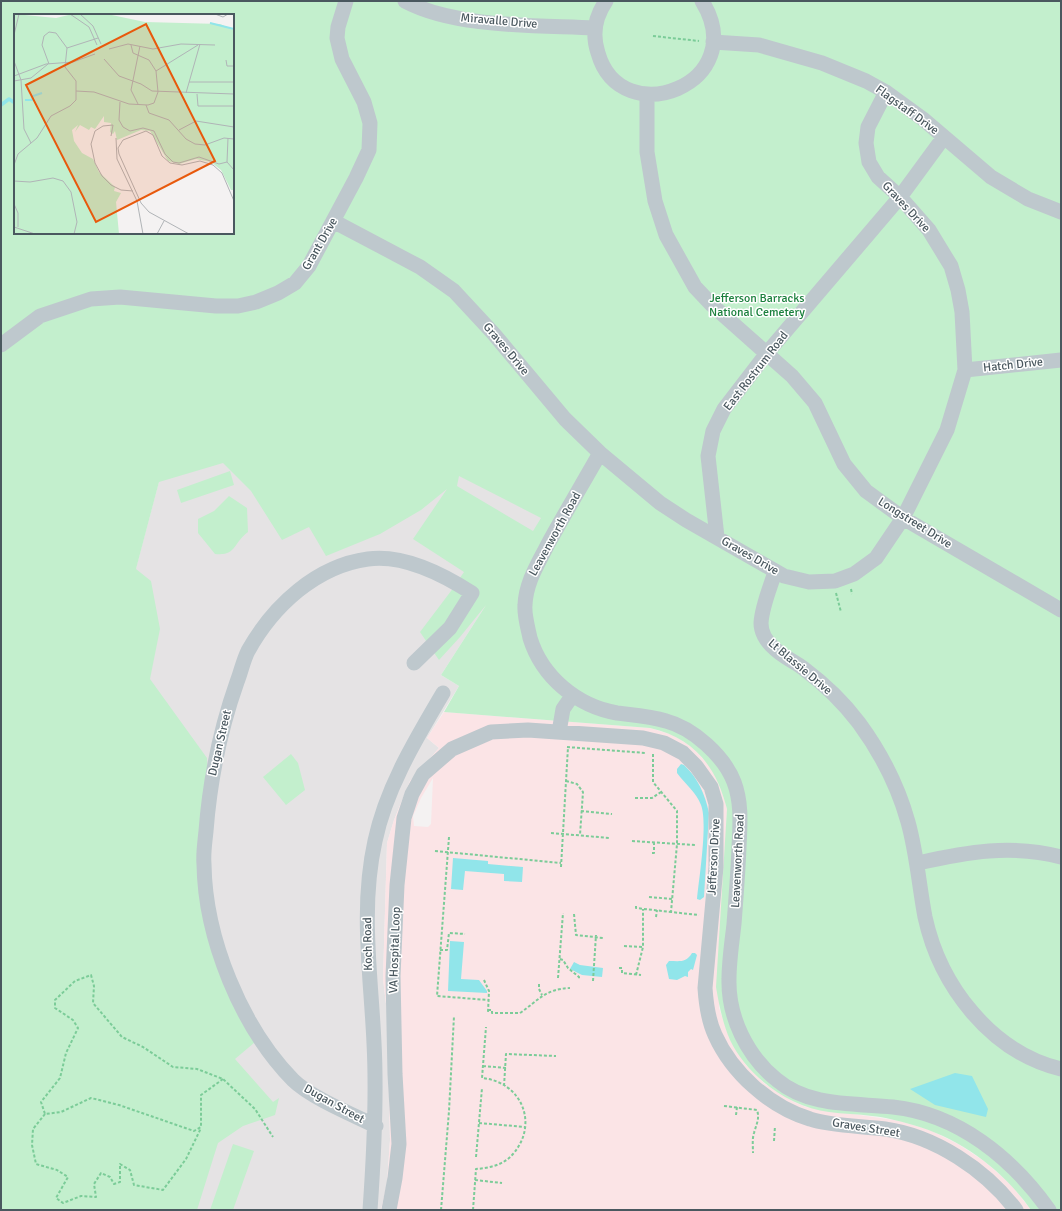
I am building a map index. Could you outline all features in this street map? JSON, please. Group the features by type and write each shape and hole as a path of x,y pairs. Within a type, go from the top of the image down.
{"street":[{"name":"Grant Drive","path":"1,345 40,316 91,299 120,297 216,306 238,306 256,302 278,293 295,283 310,266 369,150 370,123 364,102 342,59 337,38 338,27 346,1"},
{"name":"Miravalle Drive","path":"405,1 416,7 462,19 595,28"},
{"path":"606,1 600,10 595,28 595,44 599,59 607,72 625,87 647,94 662,94 678,90 691,82 706,64 713,42 712,26 708,11 702,1"},
{"name":"Flagstaff Drive","path":"713,42 759,45 808,59 866,81 886,92 992,177 1028,199 1061,212"},
{"name":"Graves Drive","path":"333,221 420,267 454,291 493,333 565,419 600,453 660,503 686,520 775,572 796,580 822,582 854,574 876,558 903,518 947,430 965,370 962,312 952,266 929,230 900,197 878,177 869,162 867,153 868,127 886,92"},
{"name":"Longstreet Drive","path":"647,94 647,152 650,180 655,201 666,236 695,287 712,306 792,376 815,403 844,464 866,491 903,518 1061,610"},
{"name":"East Rostrum Road","path":"717,537 708,456 713,431 724,410 767,353 900,197 944,137"},
{"name":"Hatch Drive","path":"965,370 1061,360"},
{"name":"Leavenworth Road","path":"600,453 529,580 524,607 531,639 543,666 557,683 572,696 603,709 669,721 699,737 720,757 734,781 741,812 736,901 728,981 732,1011 745,1042 759,1064 778,1081 799,1094 821,1100 896,1107 923,1112 958,1128 983,1142 1004,1158 1036,1192 1049,1210"},
{"name":"Dugan Street","path":"376,1126 326,1101 295,1082 266,1049 243,1008 223,963 209,909 204,863 209,796 227,711 248,652 273,616 287,600 322,574 344,565 370,559 398,561 430,569 472,593 450,628 414,663"},
{"name":"Lt Blassie Drive","path":"775,572 761,623 763,635 772,647 805,669 838,698 858,722 882,759 897,789 908,823 918,863 925,917 936,955 954,988 980,1021 998,1037 1019,1051 1043,1064 1061,1069"},
{"name":"Koch Road","path":"370,1210 376,1126 374,1045 367,919 370,876 375,841 384,810 401,768 443,693"},
{"path":"559,732 562,709 572,696"},
{"name":"Jefferson Drive","path":"491,732 528,730 643,738 664,743 683,753 696,766 711,787 716,804 716,867 705,988 707,1008 715,1035 732,1064 751,1084 785,1109 810,1120"},
{"name":"VA Hospital Loop","path":"389,1210 399,1144 395,1074 393,976 397,885 404,818 412,794 423,774 452,749 491,732"},
{"path":"918,863 950,856 1014,849 1038,851 1061,857"},
{"name":"Graves Street","path":"810,1120 887,1129 929,1142 952,1153 985,1176 1005,1196 1016,1210"}],"path":[{"path":"653,36 713,42"},
{"path":"834,588 841,612"},
{"path":"563,747 660,754"},
{"path":"561,867 568,747"},
{"path":"653,754 653,782 677,811 677,844 671,912"},
{"path":"566,780 577,784 582,788 580,836"},
{"path":"635,798 652,798 661,792"},
{"path":"582,811 612,814"},
{"path":"551,833 610,838"},
{"path":"449,837 437,996 488,1000"},
{"path":"632,841 695,846"},
{"path":"652,853 654,853 654,843"},
{"path":"435,851 561,862"},
{"path":"649,897 672,899"},
{"path":"636,906 636,908 643,909 701,915"},
{"path":"636,975 643,948 643,909"},
{"path":"656,917 657,910"},
{"path":"558,978 563,913"},
{"path":"574,914 576,935 602,938"},
{"path":"440,950 447,950 449,933 465,934"},
{"path":"593,981 596,935"},
{"path":"624,946 643,948"},
{"path":"560,959 563,960 568,968 579,977 579,980"},
{"path":"620,968 622,968 622,973 641,975"},
{"path":"45,1114 41,1102 60,1078 66,1053 78,1028 73,1020 55,1008 55,1000 75,981 90,975 94,986 93,1003 122,1037 143,1047 173,1067 197,1069 223,1079 255,1109 273,1137"},
{"path":"484,980 489,991 488,1011 492,1010 492,1013 520,1013 542,995 558,989 570,988"},
{"path":"540,984 539,989 542,995"},
{"path":"441,1210 450,1111 454,1016"},
{"path":"473,1210 476,1169 494,1166 512,1155 524,1136 526,1127 525,1113 517,1097 504,1086 489,1079 482,1078 486,1027"},
{"path":"504,1086 506,1054 556,1056"},
{"path":"483,1066 506,1068"},
{"path":"201,1127 194,1131 119,1105 91,1098 61,1112 45,1114 33,1129 32,1145 36,1164 57,1170 68,1177 56,1198 63,1203 81,1196 96,1197 94,1184 101,1173 110,1177 114,1184 120,1182 120,1164 130,1170 134,1185 163,1190 186,1159 201,1127 201,1095 223,1079"},
{"path":"476,1157 482,1088"},
{"path":"724,1106 757,1110 758,1125 754,1134 753,1154"},
{"path":"736,1115 737,1107"},
{"path":"479,1123 526,1127"},
{"path":"774,1141 775,1126"},
{"path":"475,1180 502,1183"}],"shaded area":[{"path":"197,338 542,518 441,675 459,686 427,738 439,748 410,781 394,820 387,843 383,979 387,1012 390,1140 387,1183 381,1210 1,1210 39,934"},
{"path":"444,712 650,728 673,735 692,747 714,773 727,809 719,1008 730,1040 746,1065 765,1084 794,1102 806,1107 900,1121 930,1130 958,1144 984,1161 999,1174 1013,1187 1031,1210 381,1210 387,1183 390,1140 387,1012 383,979 387,843 394,820 410,781 439,748 427,738"}],"green space":[{"name":"Jefferson Barracks National Cemetery","path":"1,1 1061,1 1061,1210 1031,1210 1020,1195 994,1169 964,1147 947,1138 892,1119 829,1112 799,1104 771,1088 747,1066 730,1040 716,987 727,809 717,780 701,756 691,747 679,739 650,728 444,712 459,686 441,675 486,605 439,660 420,632 464,572 413,539 447,489 421,510 380,534 326,556 309,527 282,540 251,491 223,463 159,482 136,569 151,581 160,629 150,679 207,758 209,796 202,871 222,960 260,1038 235,1059 273,1102 279,1098 275,1115 243,1126 218,1143 197,1210 1,1210","holes":["459,476 541,518 533,531 457,486"]},
{"path":"230,471 234,485 181,503 177,490"},
{"path":"229,496 247,508 248,532 231,551 222,554 215,554 198,533 198,519 214,511"},
{"path":"291,754 298,763 305,790 286,805 263,777"},
{"path":"233,1144 254,1151 233,1210 210,1210"}],"water":[{"path":"681,764 689,770 697,781 703,793 709,813 704,897 700,900 697,899 704,824 703,813 696,796 677,773 677,769"},
{"path":"453,858 488,861 488,864 523,867 522,882 504,881 504,874 465,871 463,890 451,889"},
{"path":"450,941 464,942 461,979 479,980 487,993 448,991"},
{"path":"692,953 697,955 693,970 691,969 688,972 688,977 685,976 677,980 669,979 666,965 669,961 685,960"},
{"path":"574,962 580,965 603,968 602,977 582,975 570,969"},
{"path":"955,1073 972,1076 988,1109 986,1117 935,1105 910,1089"}],"pier":[{"path":"433,778 431,824 428,827 414,826 413,816 421,798"}],"waterway":[{"path":"1,105 9,99 14,102"}]}
